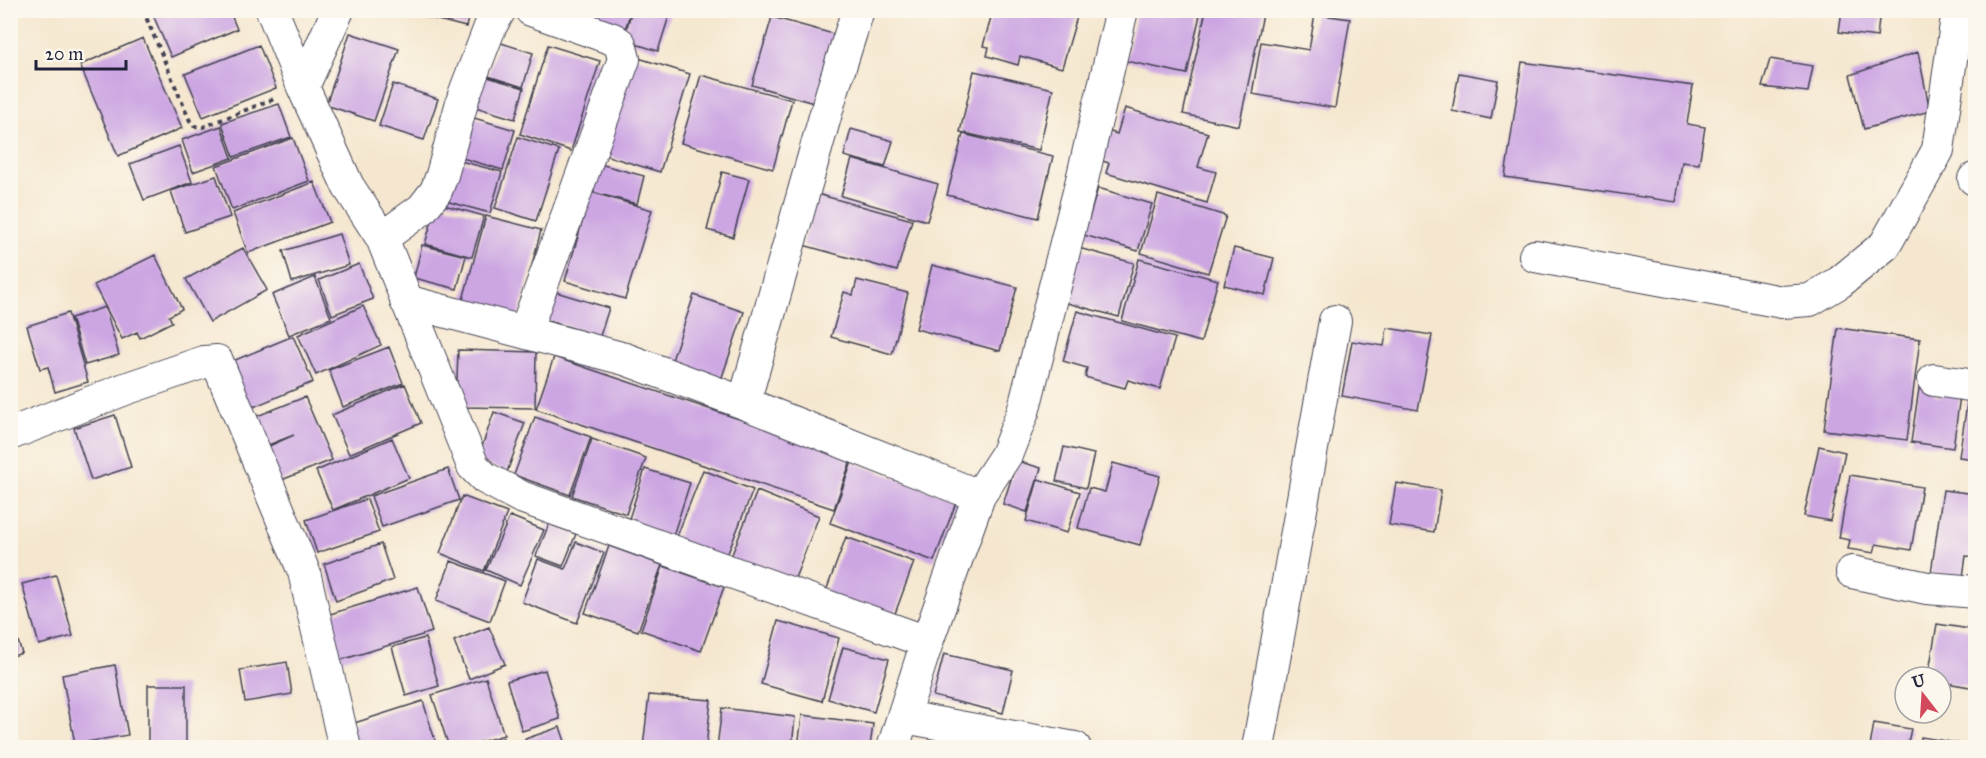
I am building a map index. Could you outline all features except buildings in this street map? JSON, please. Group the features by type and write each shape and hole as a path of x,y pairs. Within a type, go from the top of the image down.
{"street":[{"path":"272,10 303,87 348,186 382,238 473,466 486,478 521,497 927,642"},
{"path":"303,87 338,10"},
{"path":"382,238 422,209 436,190 464,95 490,27 500,10"},
{"path":"525,332 624,59 620,44 613,39 531,10"},
{"path":"744,403 832,92 858,10"},
{"path":"893,747 927,642 979,496 1006,455 1023,412 1082,180 1122,10"},
{"path":"1535,256 1782,302 1810,300 1840,282 1886,245 1938,150 1958,10"},
{"path":"406,301 625,359 744,403 979,496"},
{"path":"1258,747 1335,321"},
{"path":"10,434 125,389 204,362 217,361 304,572 345,747"},
{"path":"1934,381 1976,386"},
{"path":"1852,572 1927,588 1976,592"},
{"path":"904,717 1011,743 1074,747"}],"path":[{"path":"143,10 194,126 203,127 303,87"}]}
